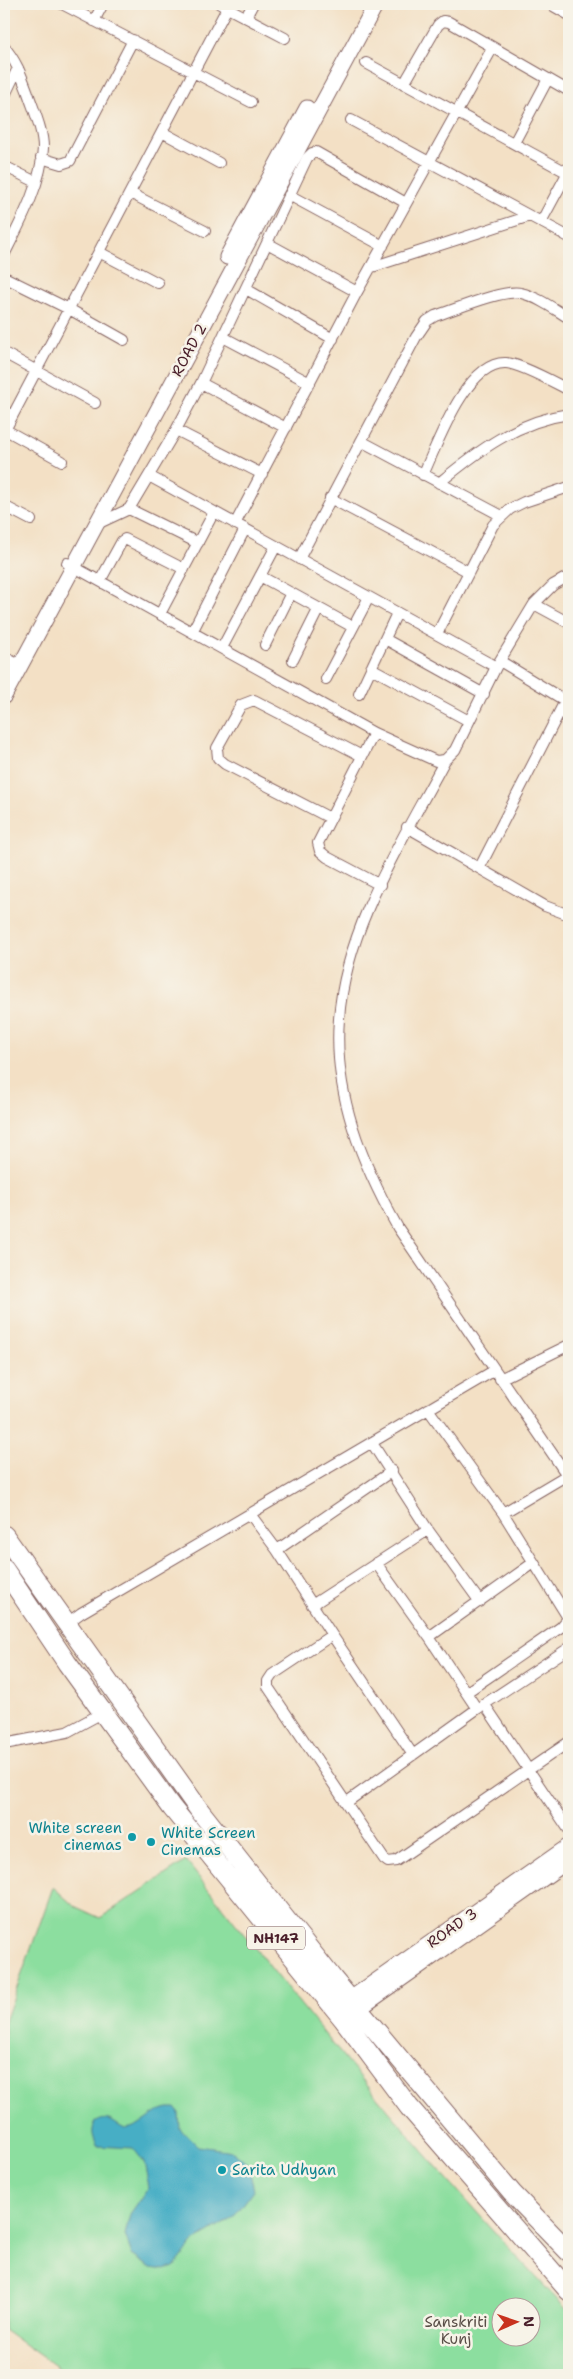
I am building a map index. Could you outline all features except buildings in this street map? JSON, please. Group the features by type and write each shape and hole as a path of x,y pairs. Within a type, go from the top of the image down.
{"highway":[{"name":"NH147","path":"4,1536 200,1810 347,2010 409,2107 569,2291"},
{"name":"NH147","path":"4,1569 107,1719 172,1808 347,2010 512,2193 569,2252"},
{"path":"107,1719 130,1713"}],"street":[{"path":"62,4 251,102"},
{"path":"94,20 103,4"},
{"path":"246,18 253,4"},
{"name":"ROAD 2","path":"70,565 248,216 365,4"},
{"name":"ROAD 2","path":"4,678 12,661 97,524 376,4"},
{"path":"554,4 569,12"},
{"path":"62,461 4,430 194,72 224,6 285,38"},
{"path":"404,84 438,25 443,21 449,22 569,91"},
{"path":"41,158 61,164 70,161 132,40"},
{"path":"4,46 18,68 39,123 43,148 36,182 5,250"},
{"path":"192,632 262,474 357,292 428,161 493,47"},
{"path":"366,63 569,171 541,222"},
{"path":"4,97 18,68"},
{"path":"514,143 548,79"},
{"path":"351,120 569,237"},
{"path":"162,132 218,163"},
{"path":"97,524 130,509 176,430 201,383 307,158 316,152 406,203"},
{"path":"4,166 36,182"},
{"path":"130,193 205,231"},
{"path":"289,195 383,246"},
{"path":"372,267 530,216"},
{"path":"267,243 357,292"},
{"path":"99,252 158,283"},
{"path":"4,277 69,309 124,340"},
{"path":"246,289 333,340"},
{"path":"299,559 421,328 435,316 514,292 530,296 569,318"},
{"path":"223,337 310,383"},
{"path":"4,353 95,403"},
{"path":"423,475 466,390 486,368 507,363 569,390"},
{"path":"201,383 286,428"},
{"path":"439,483 492,442 524,425 569,414"},
{"path":"176,430 262,474"},
{"path":"361,441 502,516"},
{"path":"149,476 398,613 567,702 480,867"},
{"path":"437,634 493,525 502,516 538,496 569,487"},
{"path":"330,498 469,572"},
{"path":"4,506 31,520"},
{"path":"130,509 198,543"},
{"path":"160,614 214,512"},
{"path":"100,581 125,539 184,569"},
{"path":"222,648 276,546"},
{"path":"70,565 374,732 426,759 436,762 445,760"},
{"path":"260,576 353,627"},
{"path":"503,1514 568,1477 398,1228 378,1193 359,1150 346,1100 341,1076 338,1018 342,992 353,951 380,885 407,827 445,760 456,750 498,664 534,604 553,586 569,576"},
{"path":"265,645 291,593"},
{"path":"326,679 369,597"},
{"path":"534,604 569,623"},
{"path":"293,660 319,608"},
{"path":"359,694 398,613"},
{"path":"385,639 484,694"},
{"name":"ROAD 2","path":"4,696 12,661"},
{"path":"371,668 470,722"},
{"path":"330,818 225,764 218,758 217,748 241,705 254,700 362,756"},
{"path":"374,732 318,843 320,851 380,885"},
{"path":"407,827 480,867 545,906 569,915"},
{"path":"66,1624 81,1613 428,1409 498,1374 569,1345"},
{"path":"428,1409 503,1514 565,1611 567,1620 561,1628 467,1692"},
{"path":"372,1443 428,1530 480,1602"},
{"path":"277,1550 392,1472"},
{"path":"250,1514 277,1550 312,1606 413,1754"},
{"path":"312,1606 428,1530"},
{"path":"376,1563 467,1692 529,1769 569,1830"},
{"path":"429,1637 533,1563"},
{"path":"332,1635 272,1675 268,1681 268,1687 384,1859 392,1862 569,1742"},
{"path":"347,1802 413,1754 569,1648"},
{"path":"4,1744 67,1732 107,1719"},
{"name":"ROAD 3","path":"347,2010 569,1846"},
{"name":"ROAD 3","path":"347,2010 569,1860"}],"green space":[{"name":"Sarita Udhyan","path":"186,1861 278,1977 420,2148 569,2312 569,2375 71,2375 59,2369 4,2330 4,2024 53,1887 74,1906 100,1918"}],"water":[{"path":"175,2108 179,2113 180,2129 198,2146 233,2151 243,2159 248,2165 254,2190 233,2218 195,2241 174,2267 165,2270 151,2268 132,2255 125,2235 130,2214 149,2187 144,2162 133,2148 97,2146 93,2132 95,2123 100,2120 111,2121 125,2129 131,2128 142,2123 156,2112"}],"place":[{"name":"White screen cinemas","path":"132,1837"},
{"name":"White Screen Cinemas","path":"151,1842"},
{"name":"Sarita Udhyan","path":"222,2170"}],"park label":[{"name":"Sanskriti Kunj","path":"456,2330"}]}
